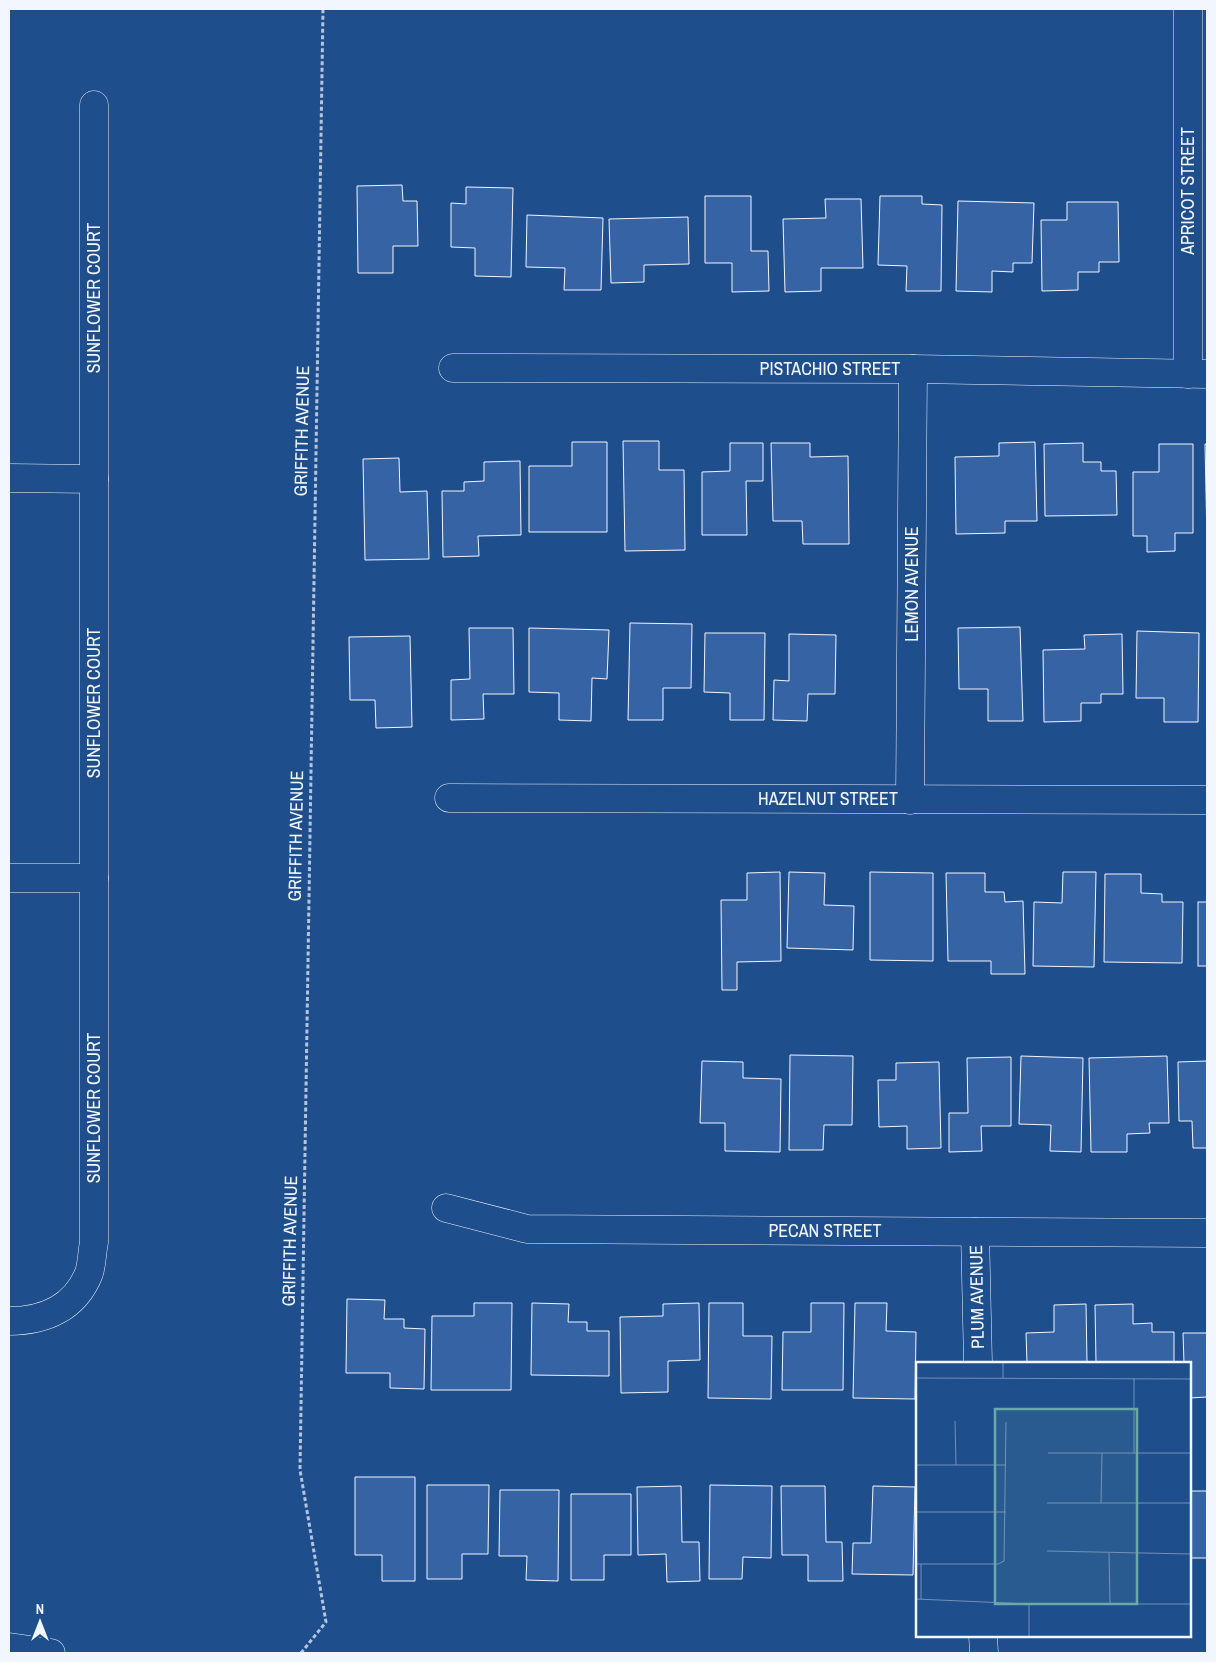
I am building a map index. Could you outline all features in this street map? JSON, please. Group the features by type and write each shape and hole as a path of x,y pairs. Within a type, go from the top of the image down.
{"street":[{"name":"APRICOT STREET","path":"1188,9 1198,374"},
{"name":"SUNFLOWER COURT","path":"9,1321 24,1321 52,1314 75,1297 89,1272 94,1242 94,105"},
{"name":"PISTACHIO STREET","path":"453,368 913,370 1198,374"},
{"name":"LEMON AVENUE","path":"910,800 913,370"},
{"path":"9,478 94,478"},
{"name":"HAZELNUT STREET","path":"449,798 1207,800"},
{"path":"9,878 94,878"},
{"name":"PECAN STREET","path":"446,1208 527,1228 1207,1233"},
{"name":"PLUM AVENUE","path":"975,1232 978,1362"},
{"path":"983,1637 984,1653"},
{"path":"9,1647 51,1653"}],"path":[{"name":"GRIFFITH AVENUE","path":"300,1653 326,1622 300,1470 323,9"}],"building":[{"path":"402,185 403,201 417,201 418,246 393,246 393,273 358,273 357,186"},
{"path":"466,187 513,188 511,277 475,276 475,248 451,247 451,203 466,204"},
{"path":"705,196 751,196 751,251 768,251 769,291 732,292 732,263 705,263"},
{"path":"880,196 922,196 922,204 942,205 941,291 906,291 907,266 878,265"},
{"path":"825,199 861,199 863,268 821,268 821,291 785,292 783,219 826,218"},
{"path":"958,201 1034,203 1032,263 1013,263 1013,272 992,271 992,292 956,291"},
{"path":"1067,202 1118,202 1119,262 1099,262 1099,272 1078,272 1078,290 1042,291 1041,220 1067,220"},
{"path":"527,215 603,218 601,290 564,290 565,268 526,267"},
{"path":"688,217 689,264 644,265 644,282 611,283 609,219"},
{"path":"623,441 659,441 659,470 684,470 685,550 625,551"},
{"path":"572,442 607,442 607,532 529,532 529,466 572,466"},
{"path":"1035,442 1037,521 1005,521 1005,533 956,534 955,457 999,456 999,443"},
{"path":"730,443 763,443 763,481 746,481 747,535 702,535 702,472 730,471"},
{"path":"771,443 810,443 810,457 848,456 849,544 803,544 802,521 773,521"},
{"path":"1083,443 1083,462 1101,462 1101,471 1116,471 1117,515 1045,516 1044,444"},
{"path":"1159,444 1193,444 1193,533 1175,533 1175,551 1147,552 1147,536 1133,536 1133,472 1159,472"},
{"path":"1205,444 1207,444 1207,541"},
{"path":"399,458 400,492 427,491 429,559 365,560 363,459"},
{"path":"520,461 521,535 478,536 479,556 443,557 442,491 464,491 464,482 484,481 484,462"},
{"path":"630,623 692,624 691,688 663,688 663,720 628,720"},
{"path":"1020,627 1023,721 988,721 988,689 959,689 958,628"},
{"path":"469,628 513,628 514,694 483,694 484,719 451,720 451,680 470,679"},
{"path":"529,628 609,630 607,679 592,678 591,721 559,720 559,693 529,692"},
{"path":"1137,631 1199,633 1198,722 1164,722 1164,698 1136,698"},
{"path":"705,633 765,633 764,720 730,720 730,693 704,692"},
{"path":"789,634 836,635 835,694 808,694 807,721 773,720 774,680 789,681"},
{"path":"1122,634 1123,694 1101,694 1101,703 1081,703 1081,721 1044,722 1043,650 1085,649 1084,635"},
{"path":"410,636 412,727 376,728 375,700 350,700 349,637"},
{"path":"780,872 781,961 737,962 737,990 722,990 721,900 747,900 747,873"},
{"path":"789,872 825,873 824,905 854,906 853,950 787,948"},
{"path":"870,872 933,873 933,961 870,960"},
{"path":"1063,872 1096,872 1094,967 1033,966 1034,902 1062,903"},
{"path":"946,873 985,873 985,892 1004,892 1005,902 1023,901 1025,974 991,974 991,961 948,961"},
{"path":"1105,874 1141,874 1141,893 1162,894 1162,902 1183,902 1182,963 1104,962"},
{"path":"1198,902 1207,902 1207,966 1198,966"},
{"path":"790,1055 853,1056 852,1125 824,1125 823,1150 789,1150"},
{"path":"1021,1056 1083,1058 1081,1152 1050,1151 1051,1125 1019,1124"},
{"path":"1167,1056 1169,1123 1149,1123 1150,1133 1127,1134 1127,1152 1091,1152 1089,1058"},
{"path":"1011,1057 1011,1126 981,1126 982,1151 949,1152 949,1113 968,1113 967,1058"},
{"path":"702,1061 743,1062 743,1078 781,1079 780,1152 725,1151 725,1123 700,1123"},
{"path":"1207,1061 1207,1148 1193,1148 1192,1121 1179,1121 1178,1062"},
{"path":"939,1062 941,1148 907,1149 907,1126 879,1127 878,1080 896,1080 896,1063"},
{"path":"347,1299 385,1300 384,1319 404,1319 404,1328 425,1329 424,1389 390,1388 390,1373 346,1373"},
{"path":"474,1303 512,1303 511,1390 431,1390 432,1316 474,1316"},
{"path":"532,1303 569,1304 568,1322 587,1322 587,1331 609,1331 609,1376 531,1375"},
{"path":"699,1303 700,1360 668,1361 668,1392 621,1393 620,1317 663,1316 663,1304"},
{"path":"709,1303 743,1303 743,1336 772,1336 771,1399 708,1398"},
{"path":"811,1303 844,1303 843,1390 782,1390 783,1332 811,1332"},
{"path":"855,1303 887,1303 886,1331 916,1332 915,1399 853,1398"},
{"path":"1086,1304 1087,1362 1027,1362 1026,1333 1054,1332 1054,1305"},
{"path":"1133,1304 1133,1324 1152,1323 1152,1332 1174,1332 1174,1362 1096,1362 1095,1305"},
{"path":"1183,1333 1207,1333 1207,1397 1191,1398 1191,1362 1184,1362"},
{"path":"355,1477 415,1477 415,1581 382,1581 382,1555 355,1555"},
{"path":"427,1485 489,1485 488,1554 462,1554 462,1579 427,1579"},
{"path":"710,1485 772,1486 771,1558 743,1557 742,1579 709,1579"},
{"path":"681,1486 682,1542 699,1542 700,1581 667,1582 666,1554 638,1555 637,1487"},
{"path":"781,1486 825,1486 826,1542 842,1542 843,1581 808,1581 808,1555 782,1555"},
{"path":"873,1486 915,1487 913,1575 852,1574 853,1543 871,1543"},
{"path":"500,1490 559,1490 558,1581 526,1580 527,1556 499,1556"},
{"path":"1191,1491 1207,1491 1207,1558 1191,1558"},
{"path":"571,1494 631,1494 631,1555 604,1555 604,1580 571,1580"}]}
